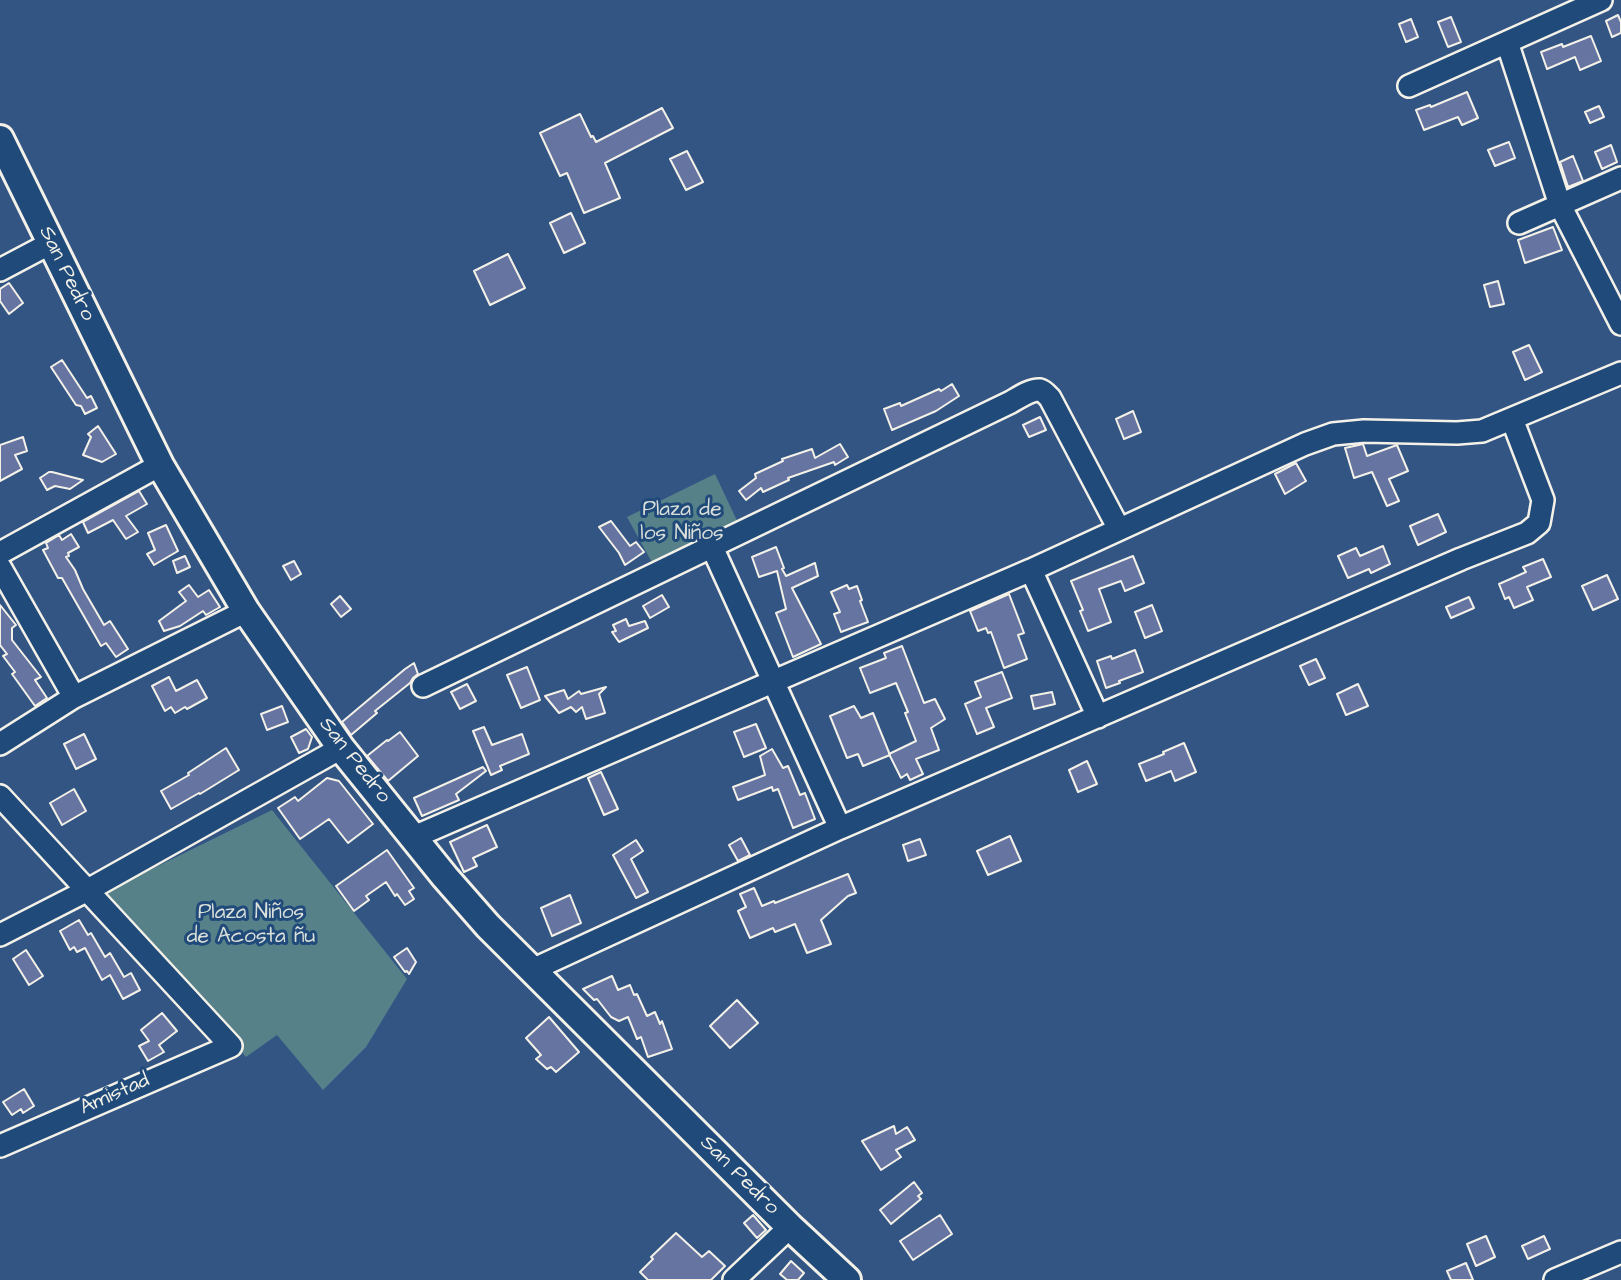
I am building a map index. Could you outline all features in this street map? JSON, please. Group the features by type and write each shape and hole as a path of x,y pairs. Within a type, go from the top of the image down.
{"main road":[{"name":"San Pedro","path":"0,139 160,465 246,611 341,748 488,926 790,1227 847,1280"}],"street":[{"path":"1409,86 1601,0"},
{"path":"1507,42 1560,205 1621,324"},
{"path":"1519,223 1621,178"},
{"path":"0,270 51,243"},
{"path":"414,837 1031,570 1305,444 1333,434 1364,431 1482,431 1621,373"},
{"path":"423,687 1031,392 1043,391 1049,398 1119,529"},
{"path":"532,970 840,828 1461,559 1527,533 1539,523 1543,500 1512,419"},
{"path":"0,553 160,465"},
{"path":"712,547 840,828"},
{"path":"0,567 74,697"},
{"path":"1031,570 1098,716"},
{"path":"0,744 74,697 246,611"},
{"path":"0,935 88,890 341,748"},
{"path":"0,796 88,890"},
{"name":"Amistad","path":"0,1146 231,1046 88,890"},
{"path":"734,1280 790,1227"},
{"path":"1555,1280 1621,1252"}],"green space":[{"name":"Plaza de los Niños","path":"715,474 740,527 655,568 627,517"},
{"name":"Plaza Niños de Acosta ñu","path":"272,810 407,979 366,1047 323,1090 277,1035 246,1057 105,892"}],"building":[{"path":"1618,15 1621,33 1612,37 1606,21"},
{"path":"1451,17 1461,42 1448,47 1438,22"},
{"path":"1411,19 1418,37 1406,42 1399,24"},
{"path":"1591,36 1601,61 1580,70 1575,57 1547,69 1541,52"},
{"path":"1467,92 1478,118 1462,125 1458,117 1424,130 1416,110 1430,105 1431,107"},
{"path":"1599,106 1604,117 1590,123 1585,112"},
{"path":"662,108 673,128 605,163 620,198 584,213 567,173 560,176 540,133 580,114 596,142"},
{"path":"1509,142 1515,158 1495,166 1488,150"},
{"path":"1611,145 1617,162 1602,169 1595,152"},
{"path":"687,151 703,182 686,190 670,159"},
{"path":"1573,156 1583,181 1568,187 1560,162"},
{"path":"571,213 585,243 564,253 550,223"},
{"path":"1553,227 1562,250 1525,263 1518,240"},
{"path":"508,254 525,288 490,305 474,271"},
{"path":"1498,281 1504,304 1490,307 1484,285"},
{"path":"9,283 23,303 9,314 0,301 0,289"},
{"path":"1529,345 1542,372 1525,380 1513,352"},
{"path":"62,360 87,398 91,396 97,408 85,414 81,406 76,405 51,367"},
{"path":"952,384 959,396 936,411 892,430 884,409 900,403 901,406"},
{"path":"1133,411 1141,432 1124,439 1116,419"},
{"path":"1040,417 1046,430 1029,437 1023,425"},
{"path":"98,426 116,454 102,462 83,455 91,437 88,434"},
{"path":"23,437 27,451 15,455 22,469 0,481 0,445"},
{"path":"840,444 848,457 835,465 834,462 788,478 789,480 763,492 761,488 746,500 739,491 756,478 755,474 783,461 782,459 812,449 815,458"},
{"path":"1363,444 1367,456 1397,445 1408,471 1389,479 1399,501 1387,506 1372,472 1354,478 1345,448"},
{"path":"1296,463 1306,481 1285,494 1275,474"},
{"path":"49,472 83,480 70,489 55,486 47,490 40,478"},
{"path":"139,491 147,504 126,516 138,532 126,539 113,520 88,533 83,522"},
{"path":"1438,514 1446,532 1418,545 1410,526"},
{"path":"611,521 630,546 636,542 644,552 625,565 599,527"},
{"path":"166,525 178,551 154,565 147,554 155,550 148,533"},
{"path":"71,534 79,547 66,557 104,625 110,621 128,649 116,657 106,643 101,646 43,550 48,548 46,543 59,535 62,540"},
{"path":"1383,546 1390,564 1371,573 1369,569 1348,578 1338,556 1356,548 1360,556"},
{"path":"776,547 786,576 815,563 818,576 792,588 821,644 793,657 776,613 786,609 777,571 759,577 752,557"},
{"path":"185,556 190,567 177,573 173,561"},
{"path":"1133,556 1144,583 1125,591 1121,581 1099,589 1111,622 1088,631 1071,581"},
{"path":"1543,559 1551,577 1527,587 1533,600 1514,608 1509,597 1505,599 1499,584 1526,572 1523,567"},
{"path":"294,561 301,574 291,580 283,566"},
{"path":"1607,575 1618,599 1593,610 1582,586"},
{"path":"189,585 198,597 209,590 220,607 206,615 203,611 180,626 164,631 159,621 186,601 179,592"},
{"path":"847,585 849,589 857,586 868,622 841,632 834,614 840,612 831,592"},
{"path":"1009,594 1024,633 1018,635 1027,659 1004,668 991,632 988,633 986,628 978,631 970,611"},
{"path":"662,595 669,607 650,618 643,606"},
{"path":"340,596 351,609 341,617 331,604"},
{"path":"1469,597 1474,608 1451,618 1446,607"},
{"path":"0,605 16,625 12,628 12,640 41,677 35,680 47,698 35,706 12,674 15,672 3,656 7,654 0,645"},
{"path":"1152,605 1162,631 1145,638 1135,612"},
{"path":"626,619 629,626 645,621 648,628 619,642 612,632 616,631 613,625"},
{"path":"902,646 924,703 935,699 945,719 931,728 939,750 916,759 923,774 910,780 907,774 901,778 889,754 916,741 896,683 870,693 860,668 886,658 884,653"},
{"path":"1135,650 1143,672 1106,688 1097,661 1111,656 1112,659"},
{"path":"1316,659 1325,678 1309,685 1300,666"},
{"path":"414,663 418,674 351,735 342,722"},
{"path":"527,667 540,700 521,708 507,675"},
{"path":"1002,672 1012,698 986,708 994,727 977,734 965,704 981,697 975,682"},
{"path":"169,677 176,691 197,680 207,698 175,713 171,707 165,711 152,686"},
{"path":"467,684 476,701 460,709 451,692"},
{"path":"1358,684 1368,706 1346,715 1337,694"},
{"path":"606,687 599,694 605,713 586,719 582,707 576,712 571,707 559,713 545,696 564,690 568,699 579,691 581,694"},
{"path":"1052,692 1055,704 1034,709 1031,696"},
{"path":"282,706 288,722 267,730 261,714"},
{"path":"854,706 861,718 873,713 890,755 863,766 858,754 847,758 830,716"},
{"path":"756,724 766,748 744,757 734,732"},
{"path":"484,727 492,745 522,734 529,754 500,766 502,770 491,775 473,731"},
{"path":"306,729 312,737 308,749 299,753 291,737"},
{"path":"400,732 418,756 388,781 367,756"},
{"path":"84,734 96,759 76,769 64,744"},
{"path":"1184,743 1196,772 1175,781 1171,771 1146,781 1139,764"},
{"path":"226,748 239,770 171,809 161,791 189,775 188,773"},
{"path":"772,749 783,768 788,766 800,795 805,793 815,819 793,828 778,789 773,791 772,787 738,800 733,787 765,775 760,756"},
{"path":"1087,761 1097,784 1078,792 1069,770"},
{"path":"483,767 486,771 456,794 459,800 422,816 414,798"},
{"path":"601,772 618,809 604,815 588,778"},
{"path":"327,778 339,781 373,824 348,843 329,819 300,839 278,808 295,797 298,801"},
{"path":"74,789 86,811 62,825 50,803"},
{"path":"487,825 497,847 473,858 477,866 464,872 450,842"},
{"path":"1010,836 1021,861 988,875 977,851"},
{"path":"741,838 750,855 738,861 729,845"},
{"path":"920,839 926,855 908,861 903,845"},
{"path":"636,840 643,851 631,859 648,892 636,898 613,855"},
{"path":"387,850 414,888 409,891 414,899 405,905 386,882 366,896 369,900 354,911 336,886"},
{"path":"848,874 856,893 848,896 821,920 831,944 807,953 795,924 775,932 773,928 750,938 738,911 746,907 740,894 754,888 762,906"},
{"path":"570,895 581,923 552,936 541,908"},
{"path":"79,920 88,935 91,933 105,957 110,953 124,977 131,973 140,990 123,999 110,975 102,980 85,948 77,952 74,947 70,950 60,931"},
{"path":"407,948 416,962 409,974 394,957"},
{"path":"26,950 43,976 29,985 13,959"},
{"path":"612,976 618,990 630,985 647,1016 655,1012 660,1024 662,1021 672,1049 648,1057 641,1037 637,1039 628,1017 619,1021 611,1017 597,999 594,1000 583,989"},
{"path":"737,1000 758,1023 730,1048 710,1026"},
{"path":"162,1013 177,1031 159,1045 164,1052 148,1061 139,1046 149,1041 141,1030"},
{"path":"549,1017 579,1052 556,1072 551,1067 547,1069 536,1059 541,1055 526,1038"},
{"path":"24,1089 34,1106 23,1113 21,1109 12,1115 3,1102"},
{"path":"894,1126 896,1134 907,1127 915,1140 896,1150 901,1157 881,1170 862,1141"},
{"path":"914,1182 922,1193 918,1196 921,1199 891,1224 880,1210"},
{"path":"753,1215 766,1230 757,1238 744,1223"},
{"path":"940,1215 952,1234 913,1260 900,1241"},
{"path":"676,1233 702,1257 709,1251 725,1266 711,1280 648,1280 640,1272"},
{"path":"1486,1236 1495,1257 1476,1266 1467,1244"},
{"path":"1544,1236 1550,1249 1528,1259 1522,1246"},
{"path":"791,1261 804,1273 798,1280 787,1280 780,1274"},
{"path":"1466,1263 1473,1280 1451,1280 1447,1271"}]}
